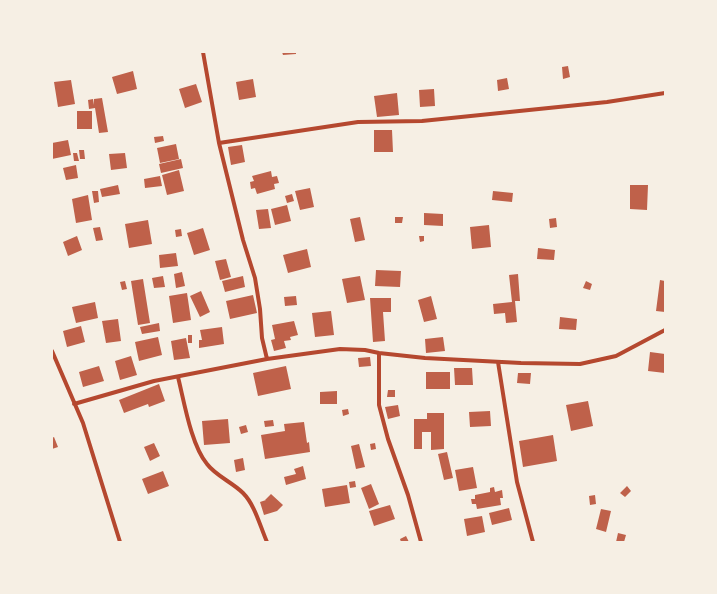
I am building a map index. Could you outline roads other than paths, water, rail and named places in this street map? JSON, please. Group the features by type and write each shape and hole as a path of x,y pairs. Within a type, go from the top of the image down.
{"street":[{"path":"203,52 219,143 243,240 255,278 260,308 262,338 268,359"},
{"path":"219,143 358,122 422,121 607,102 665,93"},
{"path":"74,404 154,381 268,359 340,349 365,350 425,358 580,364 616,356 665,330"},
{"path":"52,351 82,423 120,542"},
{"path":"379,353 379,405 388,439 408,495 421,542"},
{"path":"498,362 517,482 533,542"},
{"path":"178,377 199,452 207,465 242,492 249,501 267,542"}]}
